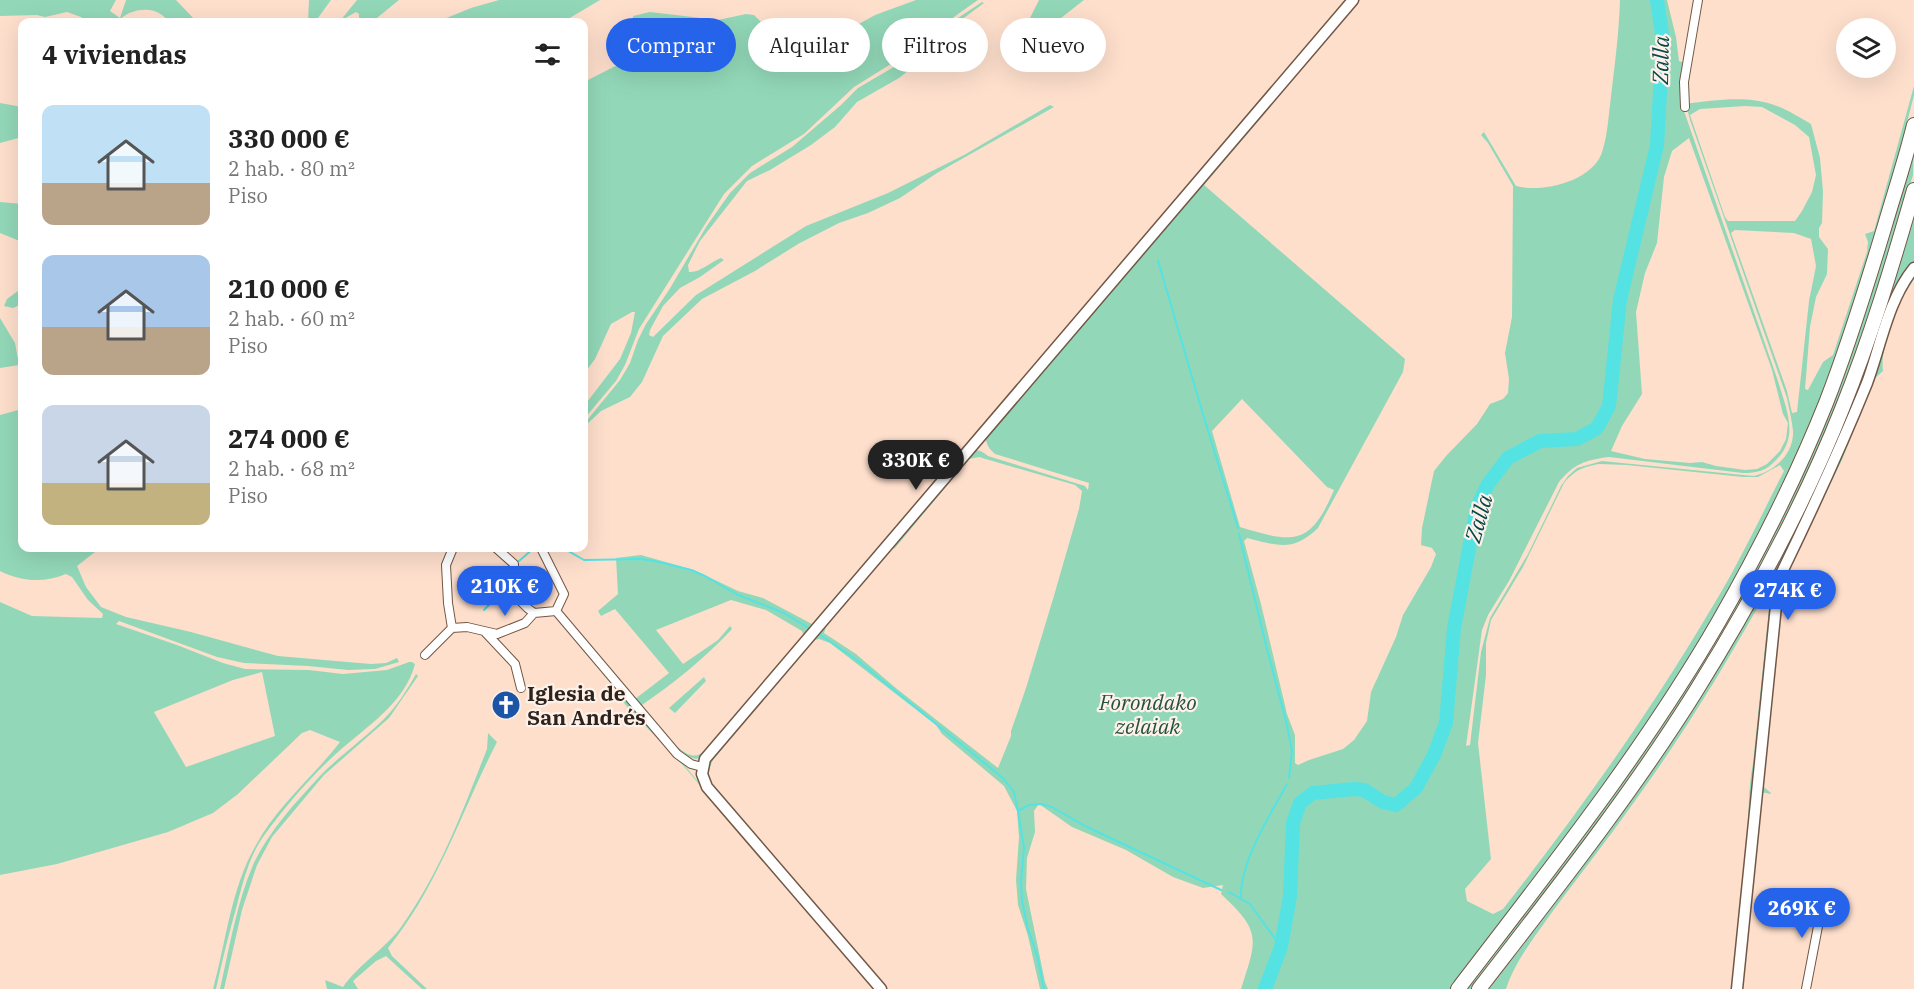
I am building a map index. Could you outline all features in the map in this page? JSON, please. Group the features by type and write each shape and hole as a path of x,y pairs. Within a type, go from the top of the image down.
{"highway":[{"path":"1458,989 1631,757 1718,623 1746,571 1788,490 1825,405 1865,296 1914,124"},
{"path":"1479,989 1637,779 1702,682 1766,571 1803,497 1842,408 1880,301 1914,190"}],"street":[{"path":"881,989 707,787 702,774 705,759 1353,0"},
{"path":"1685,107 1684,82 1698,0"},
{"path":"1737,989 1778,585 1850,424 1895,301 1904,281 1914,268"},
{"path":"451,552 446,565 452,628"},
{"path":"500,552 514,564 514,589 525,607 534,613 556,611"},
{"path":"543,552 564,594 556,611"},
{"path":"556,611 677,754 691,764 702,767"},
{"path":"425,655 452,628 467,627 497,634 525,623 534,613"},
{"path":"484,632 515,664 521,688"},
{"path":"1806,989 1824,895"}],"green space":[{"path":"0,0 116,0 110,11 120,18 82,18 67,12 45,17 37,15 0,16"},
{"path":"126,0 176,0 193,18 165,18 151,10 138,10 120,18"},
{"path":"309,0 331,0 318,18 308,18"},
{"path":"357,0 399,0 377,18 359,18 356,12 342,18"},
{"path":"499,0 600,0 570,18 446,18"},
{"path":"916,0 978,0 953,18 882,18 882,70 854,87 804,134 752,166 724,194 639,329 616,381 588,414 588,401 620,359 631,333 635,312 611,324 595,359 588,369 588,80 606,71 736,72 736,18 727,18 746,14 757,18 748,18 748,72 870,72 870,18"},
{"path":"1039,0 1084,0 1061,18 1030,18"},
{"path":"1345,0 1349,0 702,757 696,759 682,755 635,699 669,673 615,609 601,616 598,611 618,594 616,558 641,555 694,570 738,591 763,598 812,624","holes":["731,600 766,610 802,631 804,636 708,748 696,755 685,753 667,736 642,705 689,670 732,629 730,626 718,640 683,664 656,630"]},
{"name":"Forondako zelaiak","path":"1357,0 1360,0 1204,185 1405,359 1403,372 1318,528 1309,536 1293,544 1277,545 1247,538 1244,541 1287,714 1295,735 1295,763 1298,765 1343,749 1354,740 1367,721 1371,692 1396,637 1403,615 1436,554 1432,548 1421,545 1422,528 1434,471 1477,424 1490,404 1503,399 1508,393 1509,379 1505,353 1512,317 1513,186 1481,135 1484,132 1516,186 1539,188 1551,186 1576,179 1586,172 1601,155 1606,136 1620,0 1667,0 1679,61 1685,63 1681,90 1684,111 1778,381 1789,422 1788,441 1772,464 1753,473 1609,457 1581,464 1564,476 1482,630 1466,746 1470,745 1481,652 1490,618 1528,554 1561,486 1568,476 1577,468 1602,461 1753,476 1775,466 1790,447 1793,431 1787,398 1686,104 1732,99 1755,100 1781,108 1811,124 1820,158 1823,191 1819,237 1828,249 1827,274 1816,297 1810,327 1805,389 1808,390 1823,362 1833,355 1867,252 1868,242 1865,234 1874,231 1914,86 1914,95 1876,236 1846,328 1812,419 1762,529 1709,626 1651,718 1527,889 1450,989 1241,989 1253,947 1252,937 1244,918 1221,894 1223,885 1203,888 1173,877 1126,850 1072,827 1039,804 1034,811 1035,832 1027,858 1026,889 1048,989 1040,989 1028,936 1018,905 1017,811 1004,786 942,734 936,725 830,643 819,639 811,641 713,760 709,778 714,790 888,989 884,989 710,787 707,772 711,757 970,452 980,451 988,456 1085,486 1088,490 1089,483 995,454 988,446 985,435","holes":["1762,107 1795,125 1809,137 1816,175 1812,192 1795,221 1728,221 1690,115 1700,109","1689,138 1772,370 1783,414 1788,423 1786,439 1780,451 1767,464 1757,469 1745,470 1702,462 1645,459 1611,451 1622,426 1642,394 1636,312 1645,273 1657,243 1664,177 1672,151","1735,230 1794,233 1811,239 1816,266 1809,301 1797,412 1792,413 1787,391 1731,233","1242,399 1327,487 1334,490 1317,522 1308,531 1298,536 1287,537 1240,527 1212,431","979,457 1075,485 1082,491 1053,599 1011,736 998,768 856,654 824,633 827,624 895,548 969,459","1627,465 1743,477 1758,477 1780,465 1784,471 1730,575 1663,687 1558,836 1503,909 1493,914 1467,901 1465,889 1491,859 1478,743 1486,675 1486,643 1491,620 1523,567 1564,483 1576,472 1588,466"]},
{"path":"982,2 984,3 964,18 958,18"},
{"path":"650,12 701,18 633,18 633,16"},
{"path":"885,72 907,72 857,102 835,127 811,145 747,181 700,241 688,265 689,272 701,269 721,258 724,260 680,288 663,306 649,335 653,337 696,295 806,226 888,193 964,155 1050,105 1054,107 937,173 900,198 839,223 702,299 663,336 642,382 630,397 601,411 588,423 588,419 620,380 630,363 646,324 706,227 730,193 750,173 792,147 858,88"},
{"path":"0,103 18,106 18,138 0,143"},
{"path":"1914,144 1913,175 1885,269 1857,351 1835,410 1782,530 1702,672 1630,779 1473,989 1465,989 1576,843 1776,527"},
{"path":"0,202 18,204 18,240 0,233"},
{"path":"1914,212 1914,263 1905,272 1847,424 1781,565 1735,979 1732,979 1770,597 1764,596 1685,728 1622,819 1531,941 1514,969 1506,989 1489,989 1579,871 1665,750 1744,625 1779,560 1822,470"},
{"path":"1914,273 1913,280 1902,298 1888,334 1883,354 1883,371 1874,379 1842,460 1783,583 1763,776 1764,787 1772,794 1760,792 1781,585 1900,297"},
{"path":"18,291 18,306 13,308 4,306 7,299"},
{"path":"0,318 15,343 18,365 0,368"},
{"path":"18,410 18,552 95,552 77,566 86,587 101,607 126,617 278,656 371,664 386,663 397,658 399,662 375,669 348,670 244,663 217,657 119,621 116,624 245,669 309,670 343,674 387,670 409,662 415,664 403,691 394,702 318,771 271,826 258,845 244,879 216,989 213,989 235,897 256,845 274,817 340,742 310,730 302,733 238,794 213,813 168,832 57,864 0,875 0,602 32,616 102,618 103,614 88,600 72,577 66,574 50,579 33,580 0,571 0,415","holes":["262,672 275,736 186,767 154,712 233,680"]},
{"path":"416,674 418,676 389,718 324,775 272,837 257,865 242,910 224,989 220,989 242,894 253,865 266,841 319,777 389,714 402,698"},
{"path":"704,677 706,681 675,713 669,708"},
{"path":"615,691 621,694 681,761 752,847 682,764 628,708"},
{"path":"488,733 497,742 448,848 421,900 406,925 388,948 392,956 427,989 422,989 386,956 376,961 353,981 358,989 327,989 325,980 343,987 395,935 415,906 428,885 460,818 487,749"}],"waterway":[{"name":"Zalla","path":"1265,989 1281,947 1290,896 1293,823 1300,803 1313,793 1354,789 1364,790 1383,802 1396,805 1416,788 1434,755 1446,723 1454,628 1477,507 1488,484 1508,458 1540,441 1577,439 1597,428 1609,406 1620,300 1657,145 1663,41 1657,0"},
{"path":"1158,261 1238,528"},
{"path":"1239,534 1287,725 1292,751 1289,778"},
{"path":"519,561 529,552"},
{"path":"570,552 584,560 641,559 691,570 736,594 784,613 810,629"},
{"path":"484,610 505,588 509,580"},
{"path":"819,634 858,661 1003,778 1014,792 1018,811 1029,805 1041,804 1052,807 1085,826 1221,890"},
{"path":"1241,899 1245,870 1250,855 1287,784"},
{"path":"1018,811 1024,848 1022,901 1044,989"},
{"path":"1229,892 1250,904 1281,947"}],"place":[{"name":"Iglesia de San Andrés","path":"506,705"}]}
